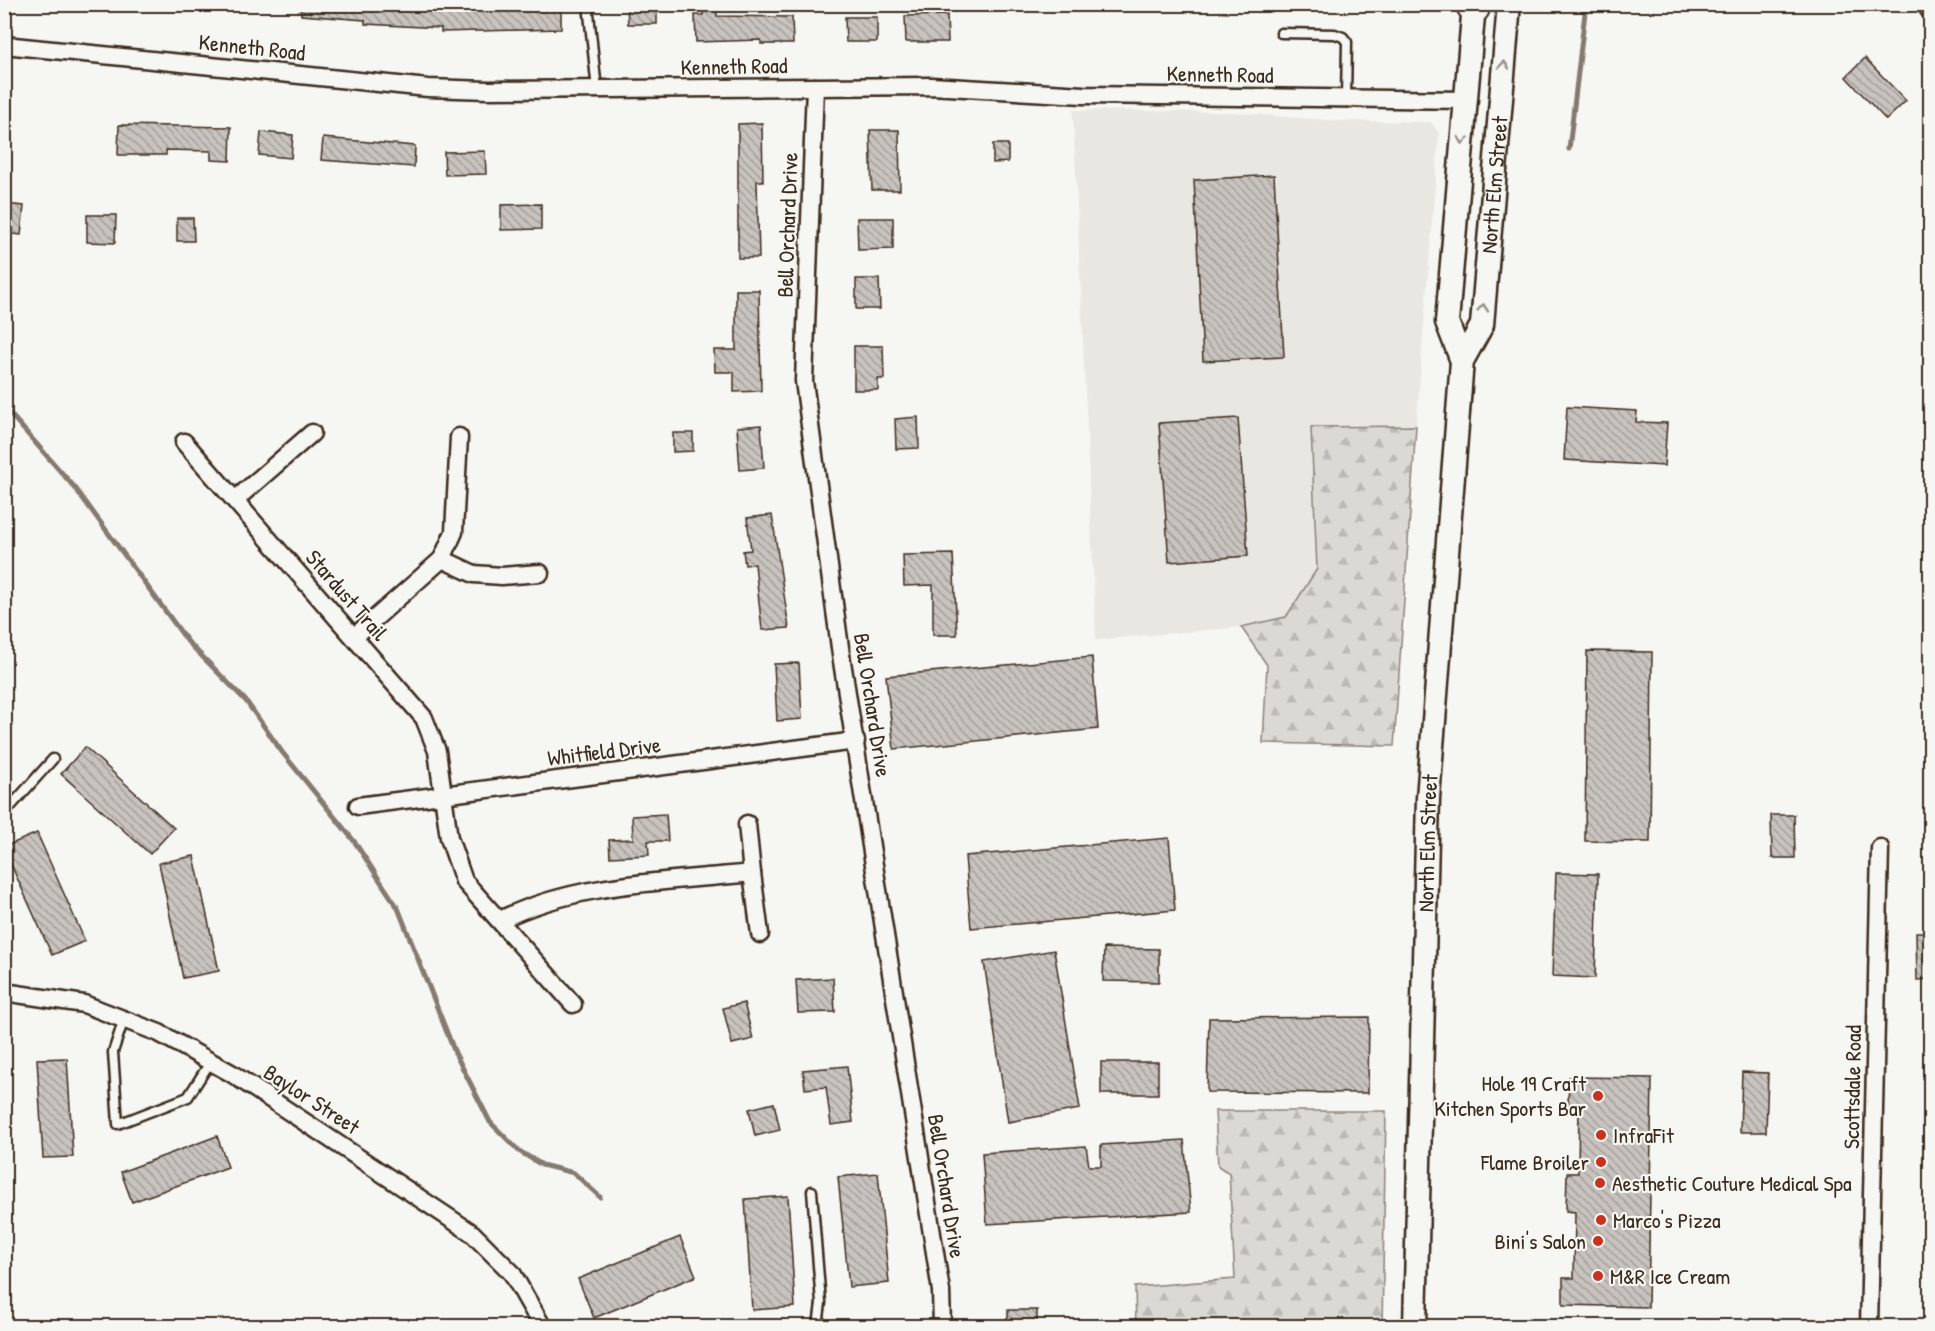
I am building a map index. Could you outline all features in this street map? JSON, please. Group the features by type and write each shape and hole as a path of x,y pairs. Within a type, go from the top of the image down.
{"main road":[{"name":"North Elm Street","path":"1461,361 1482,325 1509,4"},
{"name":"North Elm Street","path":"1414,1326 1428,798 1461,361 1448,322 1473,6"}],"street":[{"path":"1925,4 1930,11"},
{"name":"Kenneth Road","path":"4,45 428,88 597,91 931,86 1065,94 1466,100"},
{"name":"Bell Orchard Drive","path":"815,87 804,381 816,481 940,1292 942,1326"},
{"path":"235,500 312,433"},
{"path":"354,637 442,559 454,532 459,437"},
{"name":"Stardust Trail","path":"184,442 424,718 437,751 449,838 464,881 573,1004"},
{"path":"442,559 474,574 502,576 540,573"},
{"name":"Whitfield Drive","path":"358,806 856,741"},
{"path":"747,824 760,934"},
{"name":"Scottsdale Road","path":"1869,1326 1880,848"},
{"path":"500,920 556,897 622,886 752,873"},
{"name":"Baylor Street","path":"4,992 84,1004 159,1033 211,1061 329,1136 472,1233 512,1274 542,1326"}],"lane":[{"path":"588,4 597,91"},
{"path":"1281,33 1335,34 1343,37 1347,42 1346,98"},
{"path":"4,814 52,759"},
{"path":"124,1019 113,1052 118,1124 188,1097 211,1061"},
{"path":"812,1191 821,1302 818,1326"}],"shaded area":[{"path":"1073,110 1227,112 1339,121 1431,122 1439,134 1416,426 1311,427 1317,569 1286,617 1241,627 1096,640"}],"green space":[{"path":"1416,426 1394,746 1263,743 1267,665 1241,627 1286,617 1317,569 1311,427"},
{"path":"1215,1111 1386,1111 1382,1326 1136,1326 1135,1287 1235,1279 1229,1173 1218,1166"}],"building":[{"path":"301,4 561,4 561,29 441,32 441,28 365,24 365,20 301,15"},
{"path":"627,4 657,4 657,24 628,24"},
{"path":"703,4 716,4 717,16 792,17 793,44 761,44 761,40 696,42 695,15 703,15"},
{"path":"947,15 948,42 906,42 905,16"},
{"path":"845,17 877,17 877,42 846,42"},
{"path":"1865,58 1906,101 1886,120 1846,77"},
{"path":"762,123 763,181 757,181 759,258 738,258 738,124"},
{"path":"119,125 231,127 230,161 211,160 211,151 166,150 166,155 118,155"},
{"path":"870,130 899,130 900,190 872,190"},
{"path":"261,132 293,135 291,158 259,155"},
{"path":"323,138 415,146 414,167 321,160"},
{"path":"993,144 1008,144 1008,162 993,163"},
{"path":"485,151 486,174 445,175 444,152"},
{"path":"1274,175 1284,357 1203,361 1194,180"},
{"path":"4,204 24,206 21,235 4,233"},
{"path":"541,204 541,229 501,230 501,205"},
{"path":"87,215 116,215 115,243 87,242"},
{"path":"177,218 193,218 194,241 177,241"},
{"path":"857,218 893,218 893,249 858,250"},
{"path":"856,279 879,279 880,309 856,309"},
{"path":"736,290 759,290 761,391 734,392 734,372 715,372 714,350 736,350"},
{"path":"854,346 883,346 884,379 878,379 878,390 854,390"},
{"path":"1567,407 1637,411 1636,422 1667,423 1664,466 1564,460"},
{"path":"918,417 919,448 896,449 895,419"},
{"path":"1238,418 1248,556 1169,562 1159,423"},
{"path":"761,425 764,468 740,470 737,427"},
{"path":"673,433 693,433 693,451 673,452"},
{"path":"772,515 789,628 762,630 755,564 745,565 743,551 751,550 747,518"},
{"path":"953,554 957,635 933,635 933,585 904,586 903,555"},
{"path":"1587,651 1652,652 1650,842 1585,841"},
{"path":"1092,657 1098,729 894,749 886,676"},
{"path":"799,663 802,719 777,721 774,664"},
{"path":"85,747 174,828 150,854 61,774"},
{"path":"666,814 668,841 648,841 649,855 610,857 609,840 633,839 632,816"},
{"path":"1771,815 1794,815 1795,858 1772,858"},
{"path":"37,833 85,941 52,955 4,849"},
{"path":"1169,838 1175,910 971,928 965,856"},
{"path":"194,856 219,971 183,978 159,863"},
{"path":"1556,873 1598,874 1595,978 1552,976"},
{"path":"1916,932 1930,932 1930,979 1917,980"},
{"path":"1104,948 1159,949 1159,982 1103,981"},
{"path":"1054,950 1080,1109 1008,1122 984,962"},
{"path":"833,978 835,1012 798,1013 796,980"},
{"path":"744,1003 753,1039 732,1044 723,1008"},
{"path":"1369,1017 1368,1093 1207,1092 1209,1018"},
{"path":"67,1058 73,1157 43,1158 37,1059"},
{"path":"1101,1062 1158,1062 1158,1094 1101,1094"},
{"path":"847,1066 853,1122 831,1125 826,1087 805,1089 803,1070"},
{"path":"1742,1072 1768,1073 1766,1132 1740,1132"},
{"path":"1569,1077 1652,1078 1648,1307 1563,1305 1563,1278 1574,1278 1575,1212 1566,1211 1567,1173 1578,1173 1579,1105 1568,1105"},
{"path":"774,1103 780,1130 755,1136 749,1109"},
{"path":"217,1136 228,1167 132,1202 121,1172"},
{"path":"1184,1140 1191,1212 987,1224 982,1153 1086,1146 1089,1166 1101,1166 1101,1145"},
{"path":"878,1173 889,1283 849,1287 838,1177"},
{"path":"788,1196 795,1307 752,1310 745,1199"},
{"path":"680,1237 696,1276 594,1318 578,1279"},
{"path":"1008,1310 1037,1310 1037,1326 1008,1326"}],"waterway":[{"path":"1569,149 1586,4"},
{"path":"4,407 76,489 188,642 246,701 282,752 354,841 398,908 455,1053 490,1122 519,1151 542,1165 574,1173 600,1197"}],"place":[{"name":"Hole 19 Craft Kitchen Sports Bar","path":"1598,1096"},
{"name":"InfraFit","path":"1601,1135"},
{"name":"Flame Broiler","path":"1601,1162"},
{"name":"Aesthetic Couture Medical Spa","path":"1600,1183"},
{"name":"Marco's Pizza","path":"1601,1220"},
{"name":"Bini's Salon","path":"1598,1241"},
{"name":"M&R Ice Cream","path":"1598,1276"}]}
